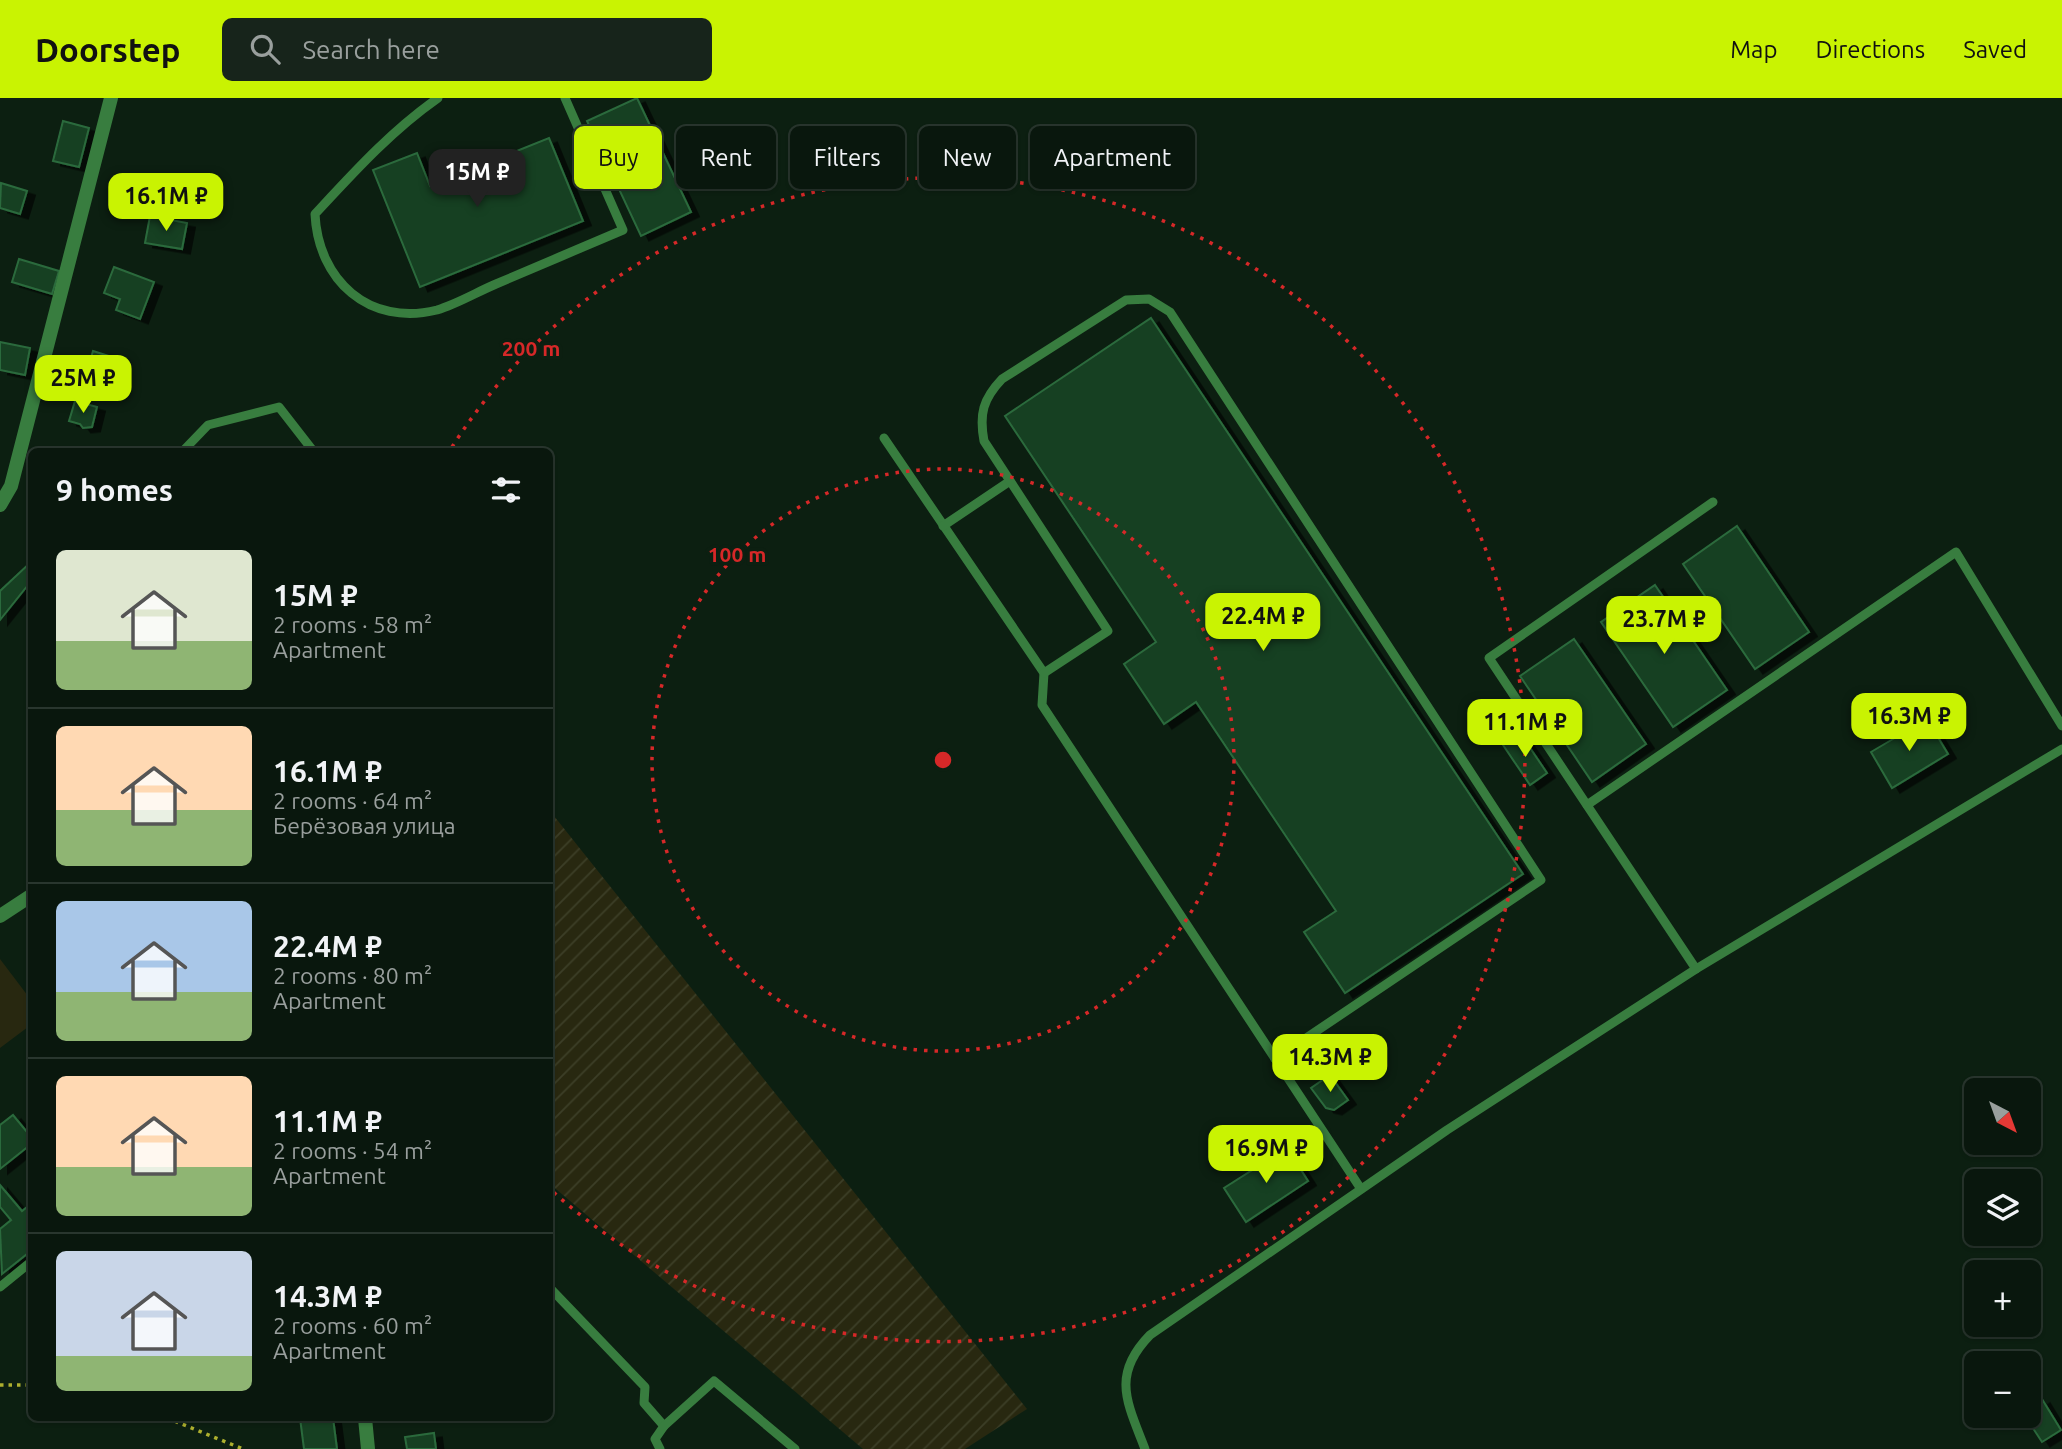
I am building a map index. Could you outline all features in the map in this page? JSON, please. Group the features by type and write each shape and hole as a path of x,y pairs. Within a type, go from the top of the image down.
{"street":[{"path":"0,505 11,486 111,98"},
{"path":"0,916 28,898"},
{"path":"365,1421 368,1449"}],"lane":[{"path":"438,98 410,117 315,214 316,234 324,258 341,284 375,309 400,313 437,310 624,230 565,98"},
{"path":"1044,673 1108,631 984,441 982,406 989,392 1002,379 1126,300 1138,298 1160,304 1170,312 1541,880 1275,1059"},
{"path":"186,448 208,425 279,407 311,448"},
{"path":"884,438 1044,673 1042,705 1361,1189"},
{"path":"943,526 1010,481"},
{"path":"1696,969 1489,658 1713,502"},
{"path":"1587,805 1956,552 2062,726"},
{"path":"1145,1449 1125,1386 1126,1368 1135,1350 1150,1335 1447,1130 1696,969 2062,749"},
{"path":"0,1287 28,1264"},
{"path":"553,1291 645,1387 644,1404 664,1426"},
{"path":"660,1449 655,1439 664,1426 714,1381 795,1449"}],"path":[{"path":"0,1385 28,1385"},
{"path":"174,1421 243,1449"}],"shaded area":[{"path":"553,815 1027,1409 965,1449 863,1449 553,1187"},
{"path":"0,959 28,996 28,1027 0,1048"}],"building":[{"path":"637,98 650,126 589,126 587,121"},
{"path":"63,121 89,128 79,167 53,161"},
{"path":"549,138 583,221 420,287 373,170 417,153 430,186"},
{"path":"662,151 676,180 676,189 680,189 691,212 641,236 619,189 662,189"},
{"path":"1,183 27,191 20,214 0,208"},
{"path":"150,216 187,223 182,249 145,243"},
{"path":"19,259 59,271 52,294 12,282"},
{"path":"114,267 154,282 140,319 116,310 120,299 104,293"},
{"path":"1151,318 1523,874 1345,993 1304,932 1336,911 1196,702 1164,724 1124,664 1156,642 1005,416"},
{"path":"0,342 30,348 25,375 0,370"},
{"path":"93,351 118,359 112,378 87,371"},
{"path":"75,401 97,407 92,427 83,428 80,424 69,421"},
{"path":"1737,526 1809,632 1755,669 1683,564"},
{"path":"28,565 28,585 0,620 0,591"},
{"path":"1655,585 1727,690 1673,727 1601,622"},
{"path":"1574,639 1646,744 1592,782 1520,676"},
{"path":"1927,719 1948,754 1892,788 1871,752"},
{"path":"1520,733 1547,773 1530,785 1503,745"},
{"path":"1330,1075 1348,1100 1334,1110 1326,1108 1311,1088"},
{"path":"13,1115 28,1133 28,1147 0,1169 0,1125"},
{"path":"1287,1148 1308,1181 1246,1222 1224,1188"},
{"path":"0,1185 22,1211 28,1206 28,1253 2,1274 0,1229 11,1220 0,1207"},
{"path":"2041,1400 2061,1430 2042,1442 2033,1428 2041,1428"},
{"path":"300,1421 333,1421 337,1449 304,1449"},
{"path":"434,1433 436,1449 407,1449 405,1437"}]}
